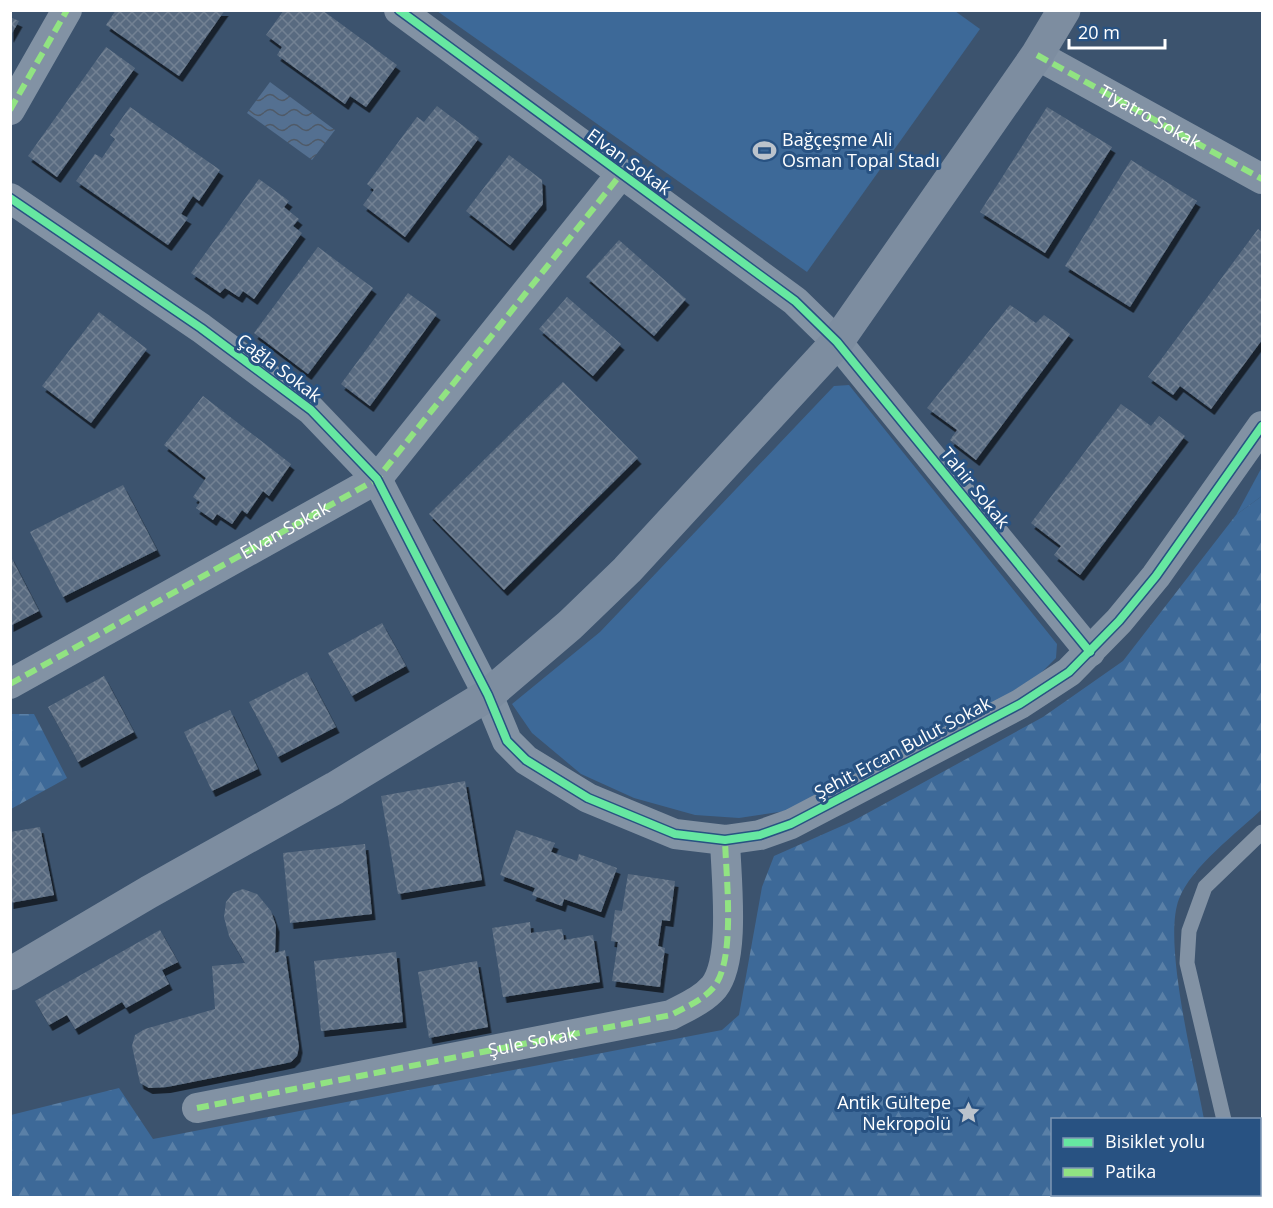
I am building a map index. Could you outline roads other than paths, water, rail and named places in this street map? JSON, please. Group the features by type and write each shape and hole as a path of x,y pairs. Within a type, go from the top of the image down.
{"main road":[{"path":"14,970 335,788 488,695 570,625 627,570 837,342 1037,55 1064,10"}],"street":[{"path":"10,110 67,10"},
{"name":"Elvan Sokak","path":"399,10 795,301 837,342"},
{"name":"Tiyatro Sokak","path":"1037,55 1263,179"},
{"name":"Elvan Sokak","path":"10,684 377,479 621,174"},
{"name":"Çağla Sokak","path":"10,198 201,328 311,410 377,479 488,695"},
{"name":"Tahir Sokak","path":"837,342 1090,652"},
{"name":"Şehit Ercan Bulut Sokak","path":"488,695 507,741 526,760 551,778 588,798 675,834 725,840 760,835 790,824 886,775 1020,704 1069,672 1090,652 1156,576 1263,426"},
{"name":"Şule Sokak","path":"197,1108 671,1015 694,1004 713,988 723,972 727,945 725,840"}],"lane":[{"path":"1224,1118 1187,963 1189,931 1205,887 1263,832"}],"water":[{"path":"270,82 335,130 312,160 247,113"}],"place":[{"name":"Bağçeşme Ali Osman Topal Stadı","path":"764,150"},
{"name":"Antik Gültepe Nekropolü","path":"969,1113"}]}
